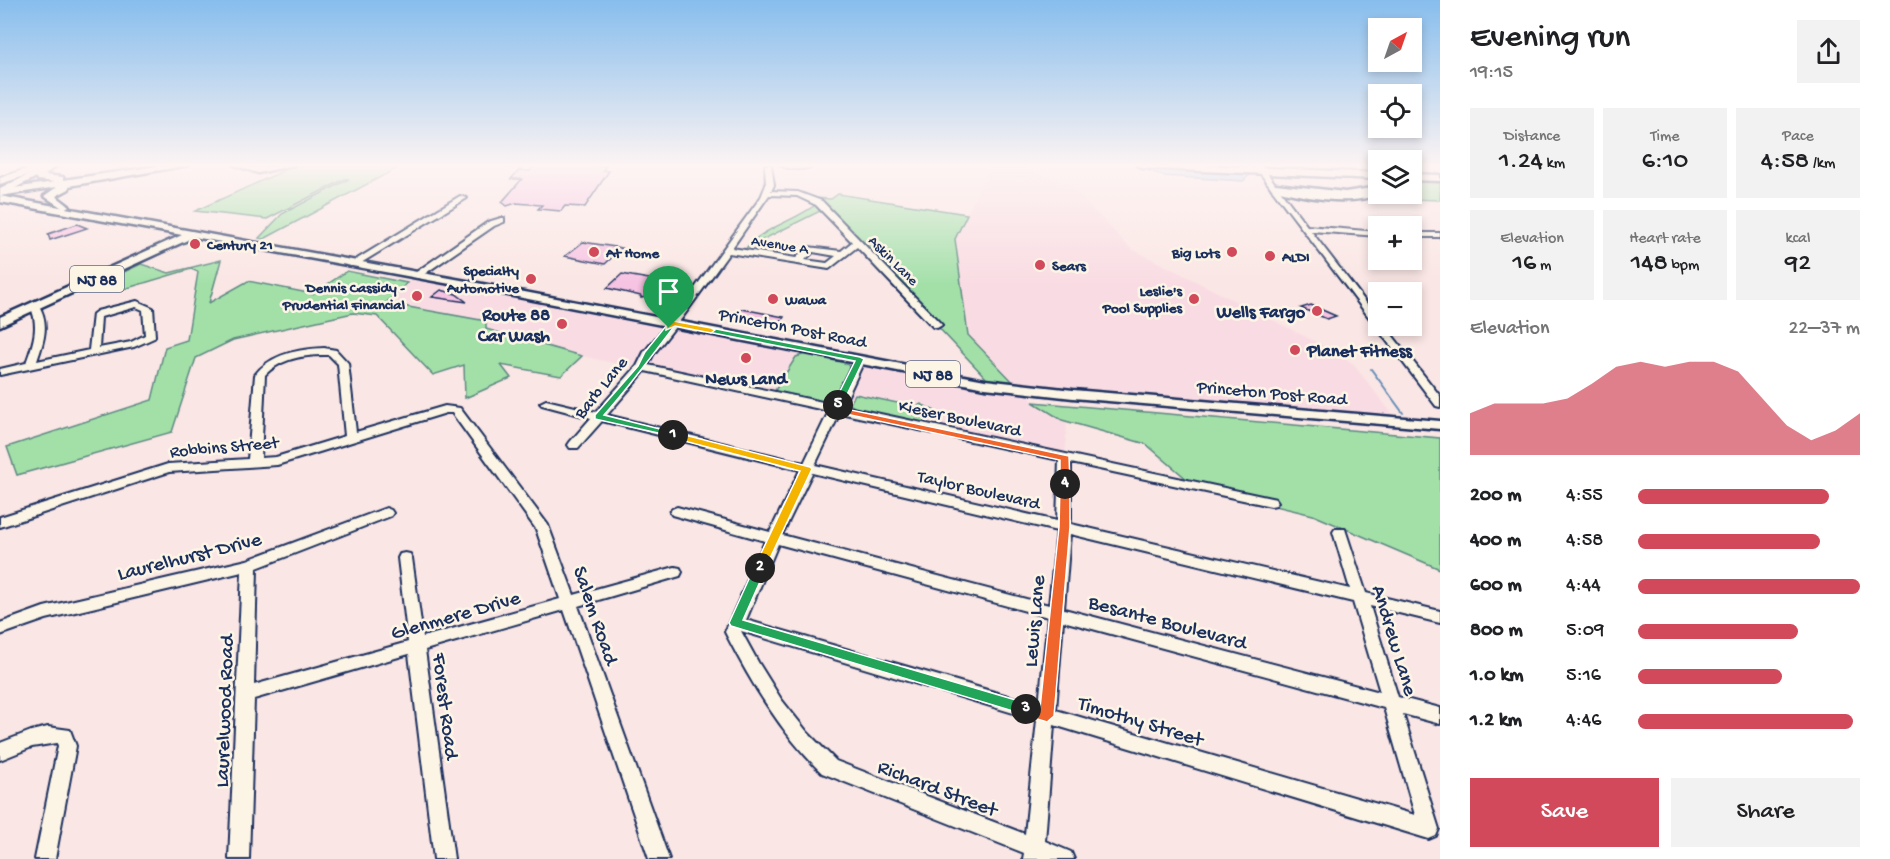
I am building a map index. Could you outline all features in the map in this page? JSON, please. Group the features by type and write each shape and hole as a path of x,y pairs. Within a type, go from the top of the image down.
{"main road":[{"name":"Princeton Post Road","path":"35,205 1024,390 1440,425"},
{"name":"Princeton Post Road","path":"61,205 109,218"},
{"name":"NJ 88","path":"0,322 193,234"}],"street":[{"path":"353,264 451,205"},
{"name":"Barb Lane","path":"574,445 642,367 648,354 727,250 758,205"},
{"name":"Askin Lane","path":"818,205 937,325"},
{"path":"1289,205 1368,310"},
{"path":"417,275 491,224 501,220"},
{"path":"1306,228 1368,233"},
{"path":"1422,235 1440,235"},
{"path":"799,260 811,249 843,254 857,242"},
{"name":"Avenue A","path":"727,250 829,266 843,254"},
{"path":"0,372 30,366 94,352 142,341 150,336 152,329 148,308 137,304 96,316 94,352"},
{"path":"30,366 42,324 35,306"},
{"path":"1387,336 1440,404"},
{"path":"254,463 260,375 268,366 299,355 332,352 343,363 351,438"},
{"path":"736,623 774,537 860,359"},
{"name":"Kieser Boulevard","path":"642,367 1270,502"},
{"name":"Taylor Boulevard","path":"546,403 806,469 1064,527 1440,617"},
{"name":"Robbins Street","path":"0,522 168,468 254,463 292,458 453,408"},
{"name":"Salem Road","path":"453,408 538,520 571,602 659,859"},
{"name":"Lewis Lane","path":"1034,853 1064,527 1065,458"},
{"name":"Besante Boulevard","path":"677,512 1440,716"},
{"name":"Laurelhurst Drive","path":"0,629 55,610 120,594 176,584 250,565 386,513"},
{"name":"Andrew Lane","path":"1340,532 1430,830"},
{"name":"Forest Road","path":"405,558 444,859"},
{"name":"Laurelwood Road","path":"239,859 247,694 250,565"},
{"name":"Glenmere Drive","path":"247,694 675,572"},
{"name":"Timothy Street","path":"736,623 1430,830"},
{"name":"Richard Street","path":"736,623 733,632 738,643 804,743 829,767 1034,853 1064,859"},
{"path":"0,752 42,736 56,734 64,736 67,746 45,859"}],"shaded area":[{"path":"971,205 1089,205 1130,248 1340,354 1353,364 1394,416 1016,385 968,335 955,239"},
{"path":"417,275 1027,391 1033,402 1067,421 1065,458 649,366 647,354 631,367 582,356 385,302"}],"green space":[{"path":"208,205 294,205 267,219 195,211"},
{"path":"299,205 328,205 264,239 259,238 282,214"},
{"path":"815,205 910,205 967,214 955,239 968,335 1016,385 987,379 826,208 746,248 762,234"},
{"path":"221,260 209,303 248,281 313,294 347,271 407,283 386,303 486,321 486,329 582,356 561,376 501,365 511,378 465,398 464,365 433,375 377,316 353,313 233,340 196,358 172,432 17,475 7,447 152,400 165,347 187,340 198,272 191,269 121,290 109,279 141,264 169,273"},
{"path":"806,354 845,363 851,368 835,401 828,403 774,392 796,357"},
{"path":"855,394 916,407 921,404 935,411 934,416 924,423 857,409 850,404"},
{"path":"1033,402 1440,438 1440,569 1313,515 1196,487 1146,444 1062,420"}],"building":[{"path":"542,205 586,205 585,207 565,206 561,211 538,209"},
{"path":"77,224 87,228 50,240 48,234"},
{"name":"At Home","path":"583,242 622,248 605,264 565,256"},
{"path":"622,274 661,281 650,296 641,298 641,296 607,288"},
{"path":"441,290 456,294 467,302 432,297"},
{"name":"Wells Fargo","path":"1311,305 1336,316 1327,319 1301,308"},
{"name":"Wawa","path":"742,309 784,317 778,326 735,318"}],"waterway":[{"path":"1371,369 1403,413"}],"place":[{"name":"Century 21","path":"195,244"},
{"name":"At Home","path":"594,252"},
{"name":"Big Lots","path":"1232,252"},
{"name":"ALDI","path":"1270,256"},
{"name":"Sears","path":"1040,265"},
{"name":"Specialty Automotive","path":"531,279"},
{"name":"Dennis Cassidy - Prudential Financial","path":"417,296"},
{"name":"Wawa","path":"773,299"},
{"name":"Leslie's Pool Supplies","path":"1194,299"},
{"name":"Wells Fargo","path":"1317,311"},
{"name":"Route 88 Car Wash","path":"562,324"},
{"name":"Planet Fitness","path":"1295,350"},
{"name":"News Land","path":"746,358"}],"route":[{"path":"673,323 860,359 835,409 1065,458 1064,527 1047,716 736,623 806,469 598,417 642,367 648,354 669,328 673,323"}]}
